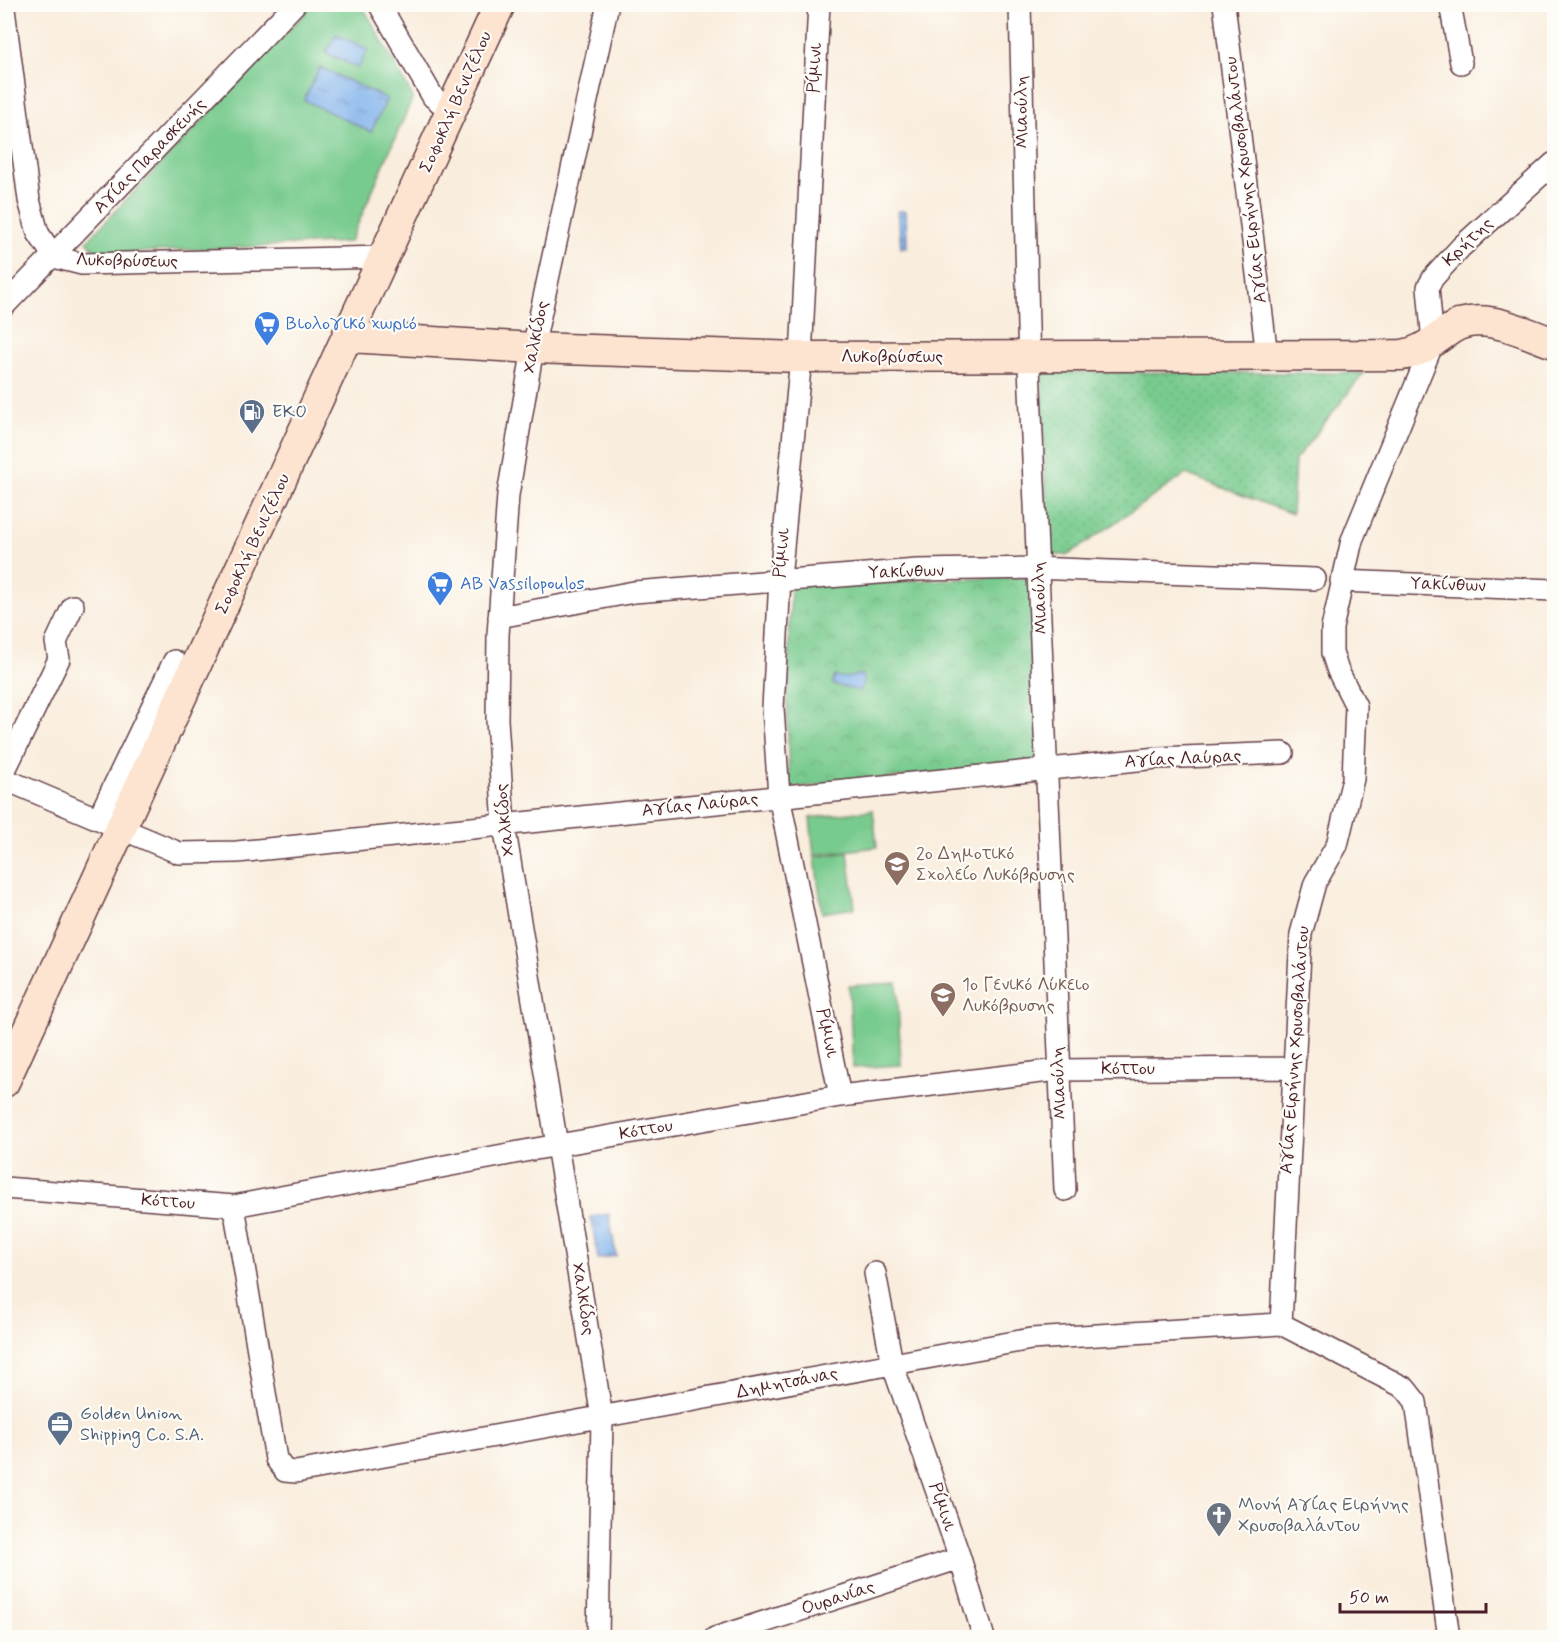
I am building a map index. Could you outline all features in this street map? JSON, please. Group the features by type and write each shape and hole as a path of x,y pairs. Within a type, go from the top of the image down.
{"street":[{"name":"Αγίας Παρασκευής","path":"4,306 54,257 295,4"},
{"path":"379,4 433,97 451,111"},
{"name":"Σοφοκλή Βενιζέλου","path":"4,1082 109,824 349,337 500,4"},
{"name":"Χαλκίδος","path":"598,1638 602,1417 504,825 497,720 499,616 508,495 533,348 608,4"},
{"name":"Ρίμινι","path":"819,4 801,357 780,579 773,708 779,796 840,1096"},
{"name":"Μιαούλη","path":"1020,4 1029,357 1065,1190"},
{"name":"Αγίας Ειρήνης Χρυσοβαλάντου","path":"1224,4 1267,356"},
{"path":"1450,4 1461,63"},
{"name":"Λυκοβρύσεως","path":"4,9 29,200 38,233 54,257 82,264 385,257"},
{"name":"Κρήτης","path":"1433,343 1428,287 1432,278 1461,247 1554,163"},
{"name":"Λυκοβρύσεως","path":"349,337 533,348 801,357 1402,355 1418,353 1461,323 1477,321 1496,324 1554,344"},
{"name":"Αγίας Ειρήνης Χρυσοβαλάντου","path":"1281,1324 1292,1068 1301,934 1315,883 1337,845 1353,779 1356,706 1338,671 1332,653 1332,628 1352,540 1433,343"},
{"name":"Υακίνθων","path":"499,616 634,592 917,570 1039,568 1316,579"},
{"name":"Υακίνθων","path":"1341,581 1554,590"},
{"path":"4,772 59,659 56,642 73,606"},
{"path":"109,824 174,661"},
{"name":"Αγίας Λαύρας","path":"4,779 179,853 203,853 504,825 1157,758 1283,753"},
{"name":"Κόττου","path":"4,1188 234,1206 558,1145 840,1096 1059,1070 1292,1068"},
{"name":"Δημητσάνας","path":"234,1206 276,1459 285,1471 296,1472 1031,1339 1281,1324"},
{"name":"Ρίμινι","path":"875,1273 892,1364 960,1558 984,1638"},
{"path":"1281,1324 1405,1388 1416,1402 1449,1638"},
{"name":"Ουρανίας","path":"715,1638 766,1630 960,1558"}],"green space":[{"path":"313,5 362,5 413,97 350,242 98,254 87,241"},
{"path":"1042,372 1364,373 1295,460 1292,514 1186,474 1068,555 1047,555"},
{"path":"1033,577 1042,764 789,788 787,705 791,584"},
{"path":"873,810 877,847 814,855 810,818"},
{"path":"848,852 855,908 822,913 815,857"},
{"path":"897,983 901,1065 853,1068 849,986"}],"water":[{"path":"336,34 368,49 358,68 326,53"},
{"path":"320,67 387,99 371,132 304,100"},
{"path":"898,211 906,211 907,248 901,248"},
{"path":"862,674 864,683 859,691 832,684 835,676 846,678"},
{"path":"609,1214 616,1256 598,1259 591,1217"}],"place":[{"name":"Βιολογικό χωριό","path":"267,347"},
{"name":"EKO","path":"252,435"},
{"name":"AB Vassilopoulos","path":"440,607"},
{"name":"2ο Δημοτικό Σχολείο Λυκόβρυσης","path":"897,887"},
{"name":"1ο Γενικό Λύκειο Λυκόβρυσης","path":"943,1018"},
{"name":"Golden Union Shipping Co. S.A.","path":"60,1447"},
{"name":"Μονή Αγίας Ειρήνης Χρυσοβαλάντου","path":"1219,1538"}]}
